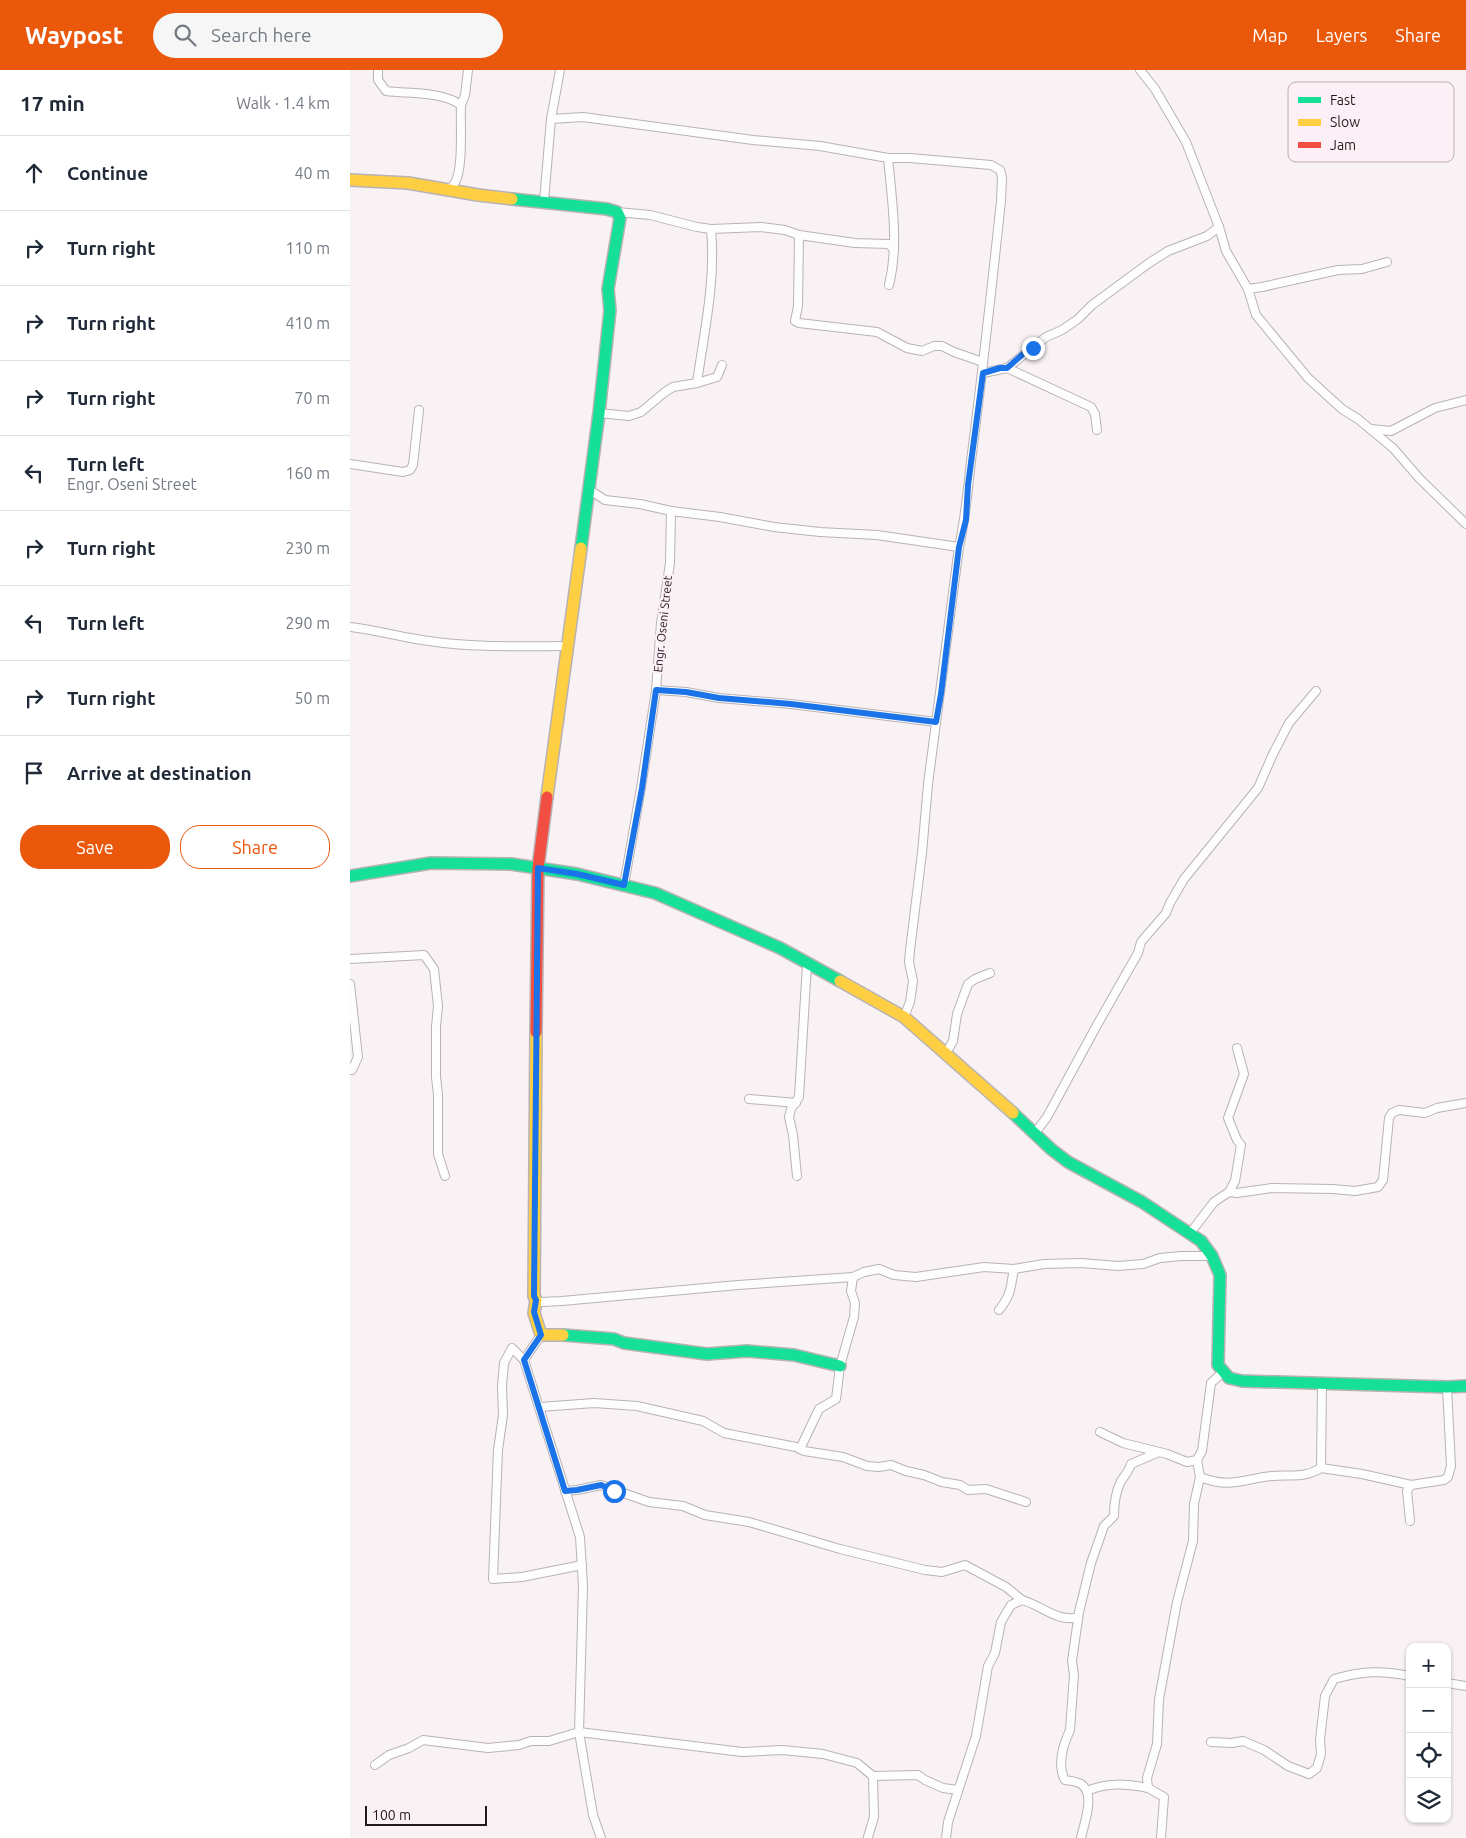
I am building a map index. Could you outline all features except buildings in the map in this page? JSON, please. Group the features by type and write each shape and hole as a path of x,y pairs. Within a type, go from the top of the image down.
{"street":[{"path":"378,70 378,80 386,91 442,97 454,100 461,105"},
{"path":"449,190 455,184 458,172 461,143 461,105 465,95 468,70"},
{"path":"544,201 551,119 560,70"},
{"path":"1140,70 1155,89 1186,142 1226,250 1248,289 1256,315 1308,378 1342,409 1371,429 1393,448 1419,478 1466,524"},
{"path":"551,119 584,117 753,140 820,146 888,158 910,158 990,166 1000,170 1002,177 1001,201 983,373 968,485 966,520 959,547 928,784 922,853 909,956 913,981 910,1002 904,1017"},
{"path":"888,158 894,230 894,265 889,286"},
{"path":"350,180 408,184 478,195 607,209 617,212 650,215 711,229 761,227 785,230 799,235 855,243 889,244 894,250"},
{"path":"541,1335 534,1312 536,1300 534,1296 538,868 559,700 599,413 610,310 608,288 620,227 620,218 617,212"},
{"path":"1007,368 1046,336 1062,330 1078,319 1092,305 1149,263 1168,251 1207,236 1219,228"},
{"path":"697,384 708,321 713,248 711,229"},
{"path":"799,235 798,306 795,321 798,324 877,332 907,348 922,351 934,346 942,346 983,362"},
{"path":"1248,289 1338,270 1362,269 1388,262"},
{"path":"599,413 629,416 641,412 673,387 697,384 717,377 722,366"},
{"path":"983,373 1007,368 1092,407 1097,430"},
{"path":"1371,429 1391,431 1435,408 1466,400"},
{"path":"350,464 402,472 410,470 413,465 419,410"},
{"path":"588,489 605,500 640,504 671,511 720,517 774,527 877,535 959,547"},
{"name":"Engr. Oseni Street","path":"624,885 642,788 656,690 661,623 670,563 671,511"},
{"path":"350,626 382,631 402,637 439,642 510,647 568,646"},
{"path":"656,690 936,722"},
{"path":"1035,1133 1047,1117 1096,1025 1138,953 1141,942 1166,913 1184,879 1258,788 1272,754 1289,723 1316,691"},
{"path":"350,876 431,863 511,864 577,874 655,893 780,948 904,1017 1068,1162 1142,1202 1201,1241 1212,1256 1220,1275 1218,1365 1229,1378 1242,1381 1322,1384 1466,1386"},
{"path":"350,958 424,955 434,969 438,1006 436,1044 438,1154 445,1176"},
{"path":"797,1176 793,1135 789,1117 791,1109 799,1097 800,1089 807,964"},
{"path":"944,1052 954,1041 957,1014 968,984 990,973"},
{"path":"350,984 358,1057 352,1070 350,1070"},
{"path":"1190,1232 1214,1202 1229,1192 1234,1181 1241,1144 1237,1140 1228,1118 1244,1074 1237,1048"},
{"path":"749,1099 796,1103"},
{"path":"1229,1192 1237,1193 1272,1188 1355,1191 1378,1187 1382,1180 1389,1118 1392,1113 1399,1110 1425,1113 1437,1108 1466,1103"},
{"path":"536,1300 542,1302 562,1301 738,1285 854,1277 864,1272 879,1269 894,1275 916,1277 984,1267 1014,1269 1044,1264 1081,1263 1118,1266 1143,1264 1160,1258 1212,1256"},
{"path":"999,1310 1011,1289 1014,1269"},
{"path":"800,1450 819,1409 836,1399 840,1366 854,1317 855,1303 851,1291 854,1277"},
{"path":"541,1335 578,1335 614,1339 624,1343 707,1354 747,1351 794,1355 840,1366"},
{"path":"524,1360 541,1335"},
{"path":"582,1565 522,1577 493,1579 498,1450 503,1415 502,1386 504,1363 512,1348 524,1360 580,1537 582,1565 583,1586 579,1732 593,1815 601,1838"},
{"path":"1148,1788 1147,1778 1157,1744 1159,1699 1178,1595 1193,1541 1194,1504 1200,1477 1197,1460 1202,1451 1211,1383 1223,1372"},
{"path":"1321,1468 1322,1384"},
{"path":"1200,1477 1233,1484 1272,1476 1304,1476 1321,1468 1362,1474 1411,1485 1444,1480 1448,1477 1451,1466 1447,1387"},
{"path":"540,1407 594,1403 637,1406 703,1421 724,1433 800,1450 843,1457 867,1466 880,1467 891,1465 906,1472 960,1485 968,1490 986,1489 1026,1502"},
{"path":"1100,1432 1123,1443 1159,1452 1187,1462 1197,1460"},
{"path":"1081,1838 1089,1799 1087,1790 1080,1783 1065,1780 1060,1770 1066,1738 1070,1730 1074,1675 1072,1661 1078,1617 1091,1563 1104,1526 1114,1516 1114,1504 1121,1482 1128,1474 1132,1464 1159,1452"},
{"path":"565,1491 601,1485 649,1502 683,1506 705,1515 749,1522 840,1549 925,1570 942,1572 965,1565 1006,1587 1022,1600 1048,1610 1062,1618 1069,1620 1078,1617"},
{"path":"1410,1521 1407,1491 1411,1485"},
{"path":"946,1838 948,1822 976,1736 988,1666 995,1653 1002,1622 1015,1594"},
{"path":"1011,1605 1022,1600"},
{"path":"1211,1742 1243,1741 1264,1750 1288,1766 1309,1774 1317,1768 1321,1754 1320,1740 1325,1696 1334,1679 1371,1671 1406,1675"},
{"path":"1451,1683 1466,1686"},
{"path":"375,1765 389,1755 409,1748 423,1740 488,1748 549,1740 579,1732 742,1752 782,1750 823,1754 857,1763 873,1776 918,1775 943,1788 958,1790"},
{"path":"868,1837 874,1817 873,1776"},
{"path":"1087,1790 1115,1784 1148,1788 1164,1797 1161,1838"}],"traffic: fast":[{"path":"512,199 607,209 617,212 620,218 608,289 610,310 599,413 581,548"},
{"path":"350,876 431,863 511,864 577,874 655,893 780,948 840,981"},
{"path":"1013,1113 1051,1149 1068,1162 1142,1202 1201,1241 1212,1256 1220,1275 1218,1365 1229,1378 1242,1381 1466,1386"},
{"path":"563,1335 614,1339 624,1343 707,1354 747,1351 794,1355 840,1366"}],"traffic: slow":[{"path":"350,180 408,183 512,199"},
{"path":"547,797 581,548"},
{"path":"840,981 904,1017 1013,1113"},
{"path":"536,1032 534,1296 536,1300 534,1313 541,1335 563,1335"}],"traffic: jam":[{"path":"536,1032 538,868 547,797"}],"route":[{"path":"614,1491 601,1485 565,1491 524,1360 541,1335 534,1312 536,1300 534,1296 538,868 577,874 624,885 642,788 656,690 936,722 959,547 966,520 968,485 983,373 1007,368 1033,348"}]}
